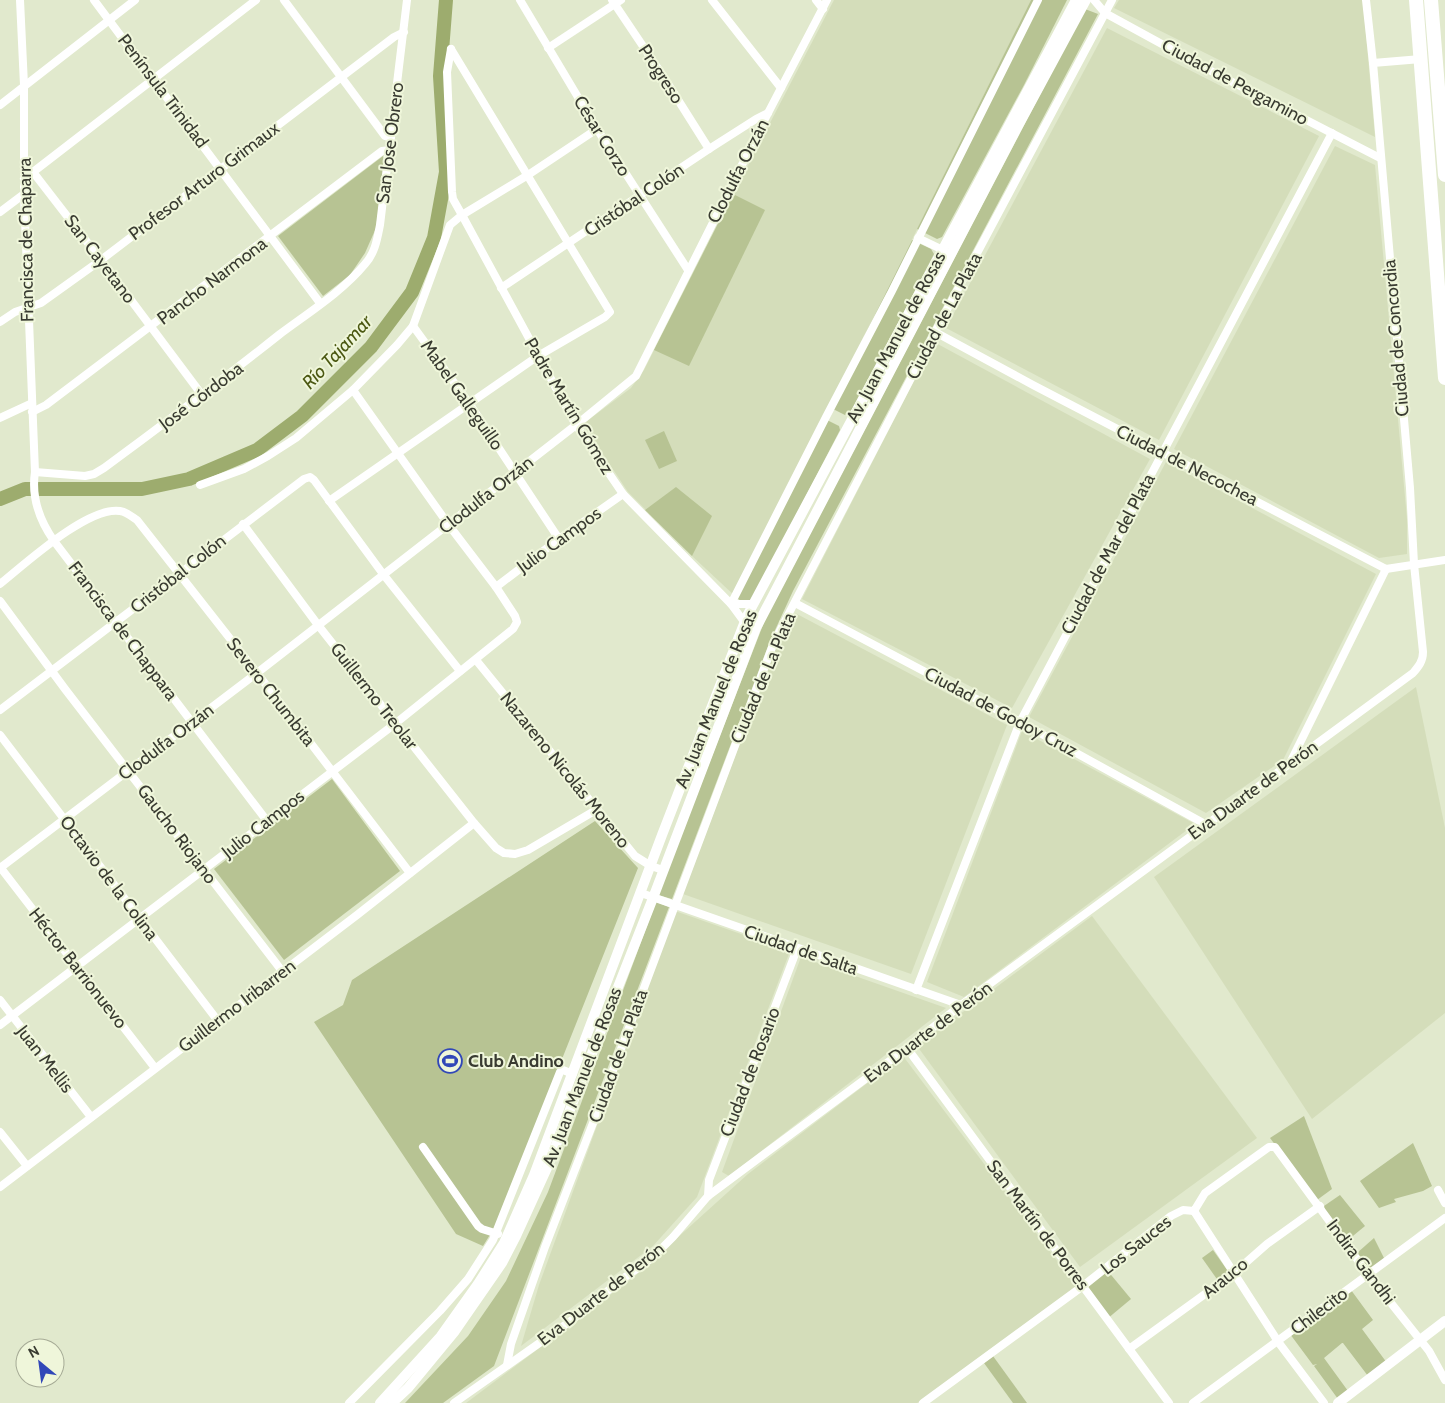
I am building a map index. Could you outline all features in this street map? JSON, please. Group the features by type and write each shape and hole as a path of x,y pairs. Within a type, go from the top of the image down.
{"highway":[{"path":"1416,0 1445,378"},
{"path":"1431,0 1442,101 1445,175"}],"main road":[{"name":"Av. Juan Manuel de Rosas","path":"380,1403 441,1336 478,1284 507,1237 534,1175 753,604 1076,0"},
{"name":"Av. Juan Manuel de Rosas","path":"392,1403 455,1331 502,1263 516,1236 547,1168 664,870 756,628 937,280 1086,0"},
{"path":"1338,1403 1445,1321"}],"street":[{"name":"Francisca de Chaparra","path":"20,0 24,85 27,307 34,477"},
{"name":"Península Trinidad","path":"94,0 320,303"},
{"path":"0,105 135,0"},
{"path":"24,179 256,0"},
{"path":"284,0 386,136 392,138"},
{"name":"San Jose Obrero","path":"352,277 366,263 377,242 392,138 407,0"},
{"name":"César Corzo","path":"520,0 597,129 688,270"},
{"path":"712,0 781,88"},
{"path":"816,0 823,9"},
{"name":"Clodulfa Orzán","path":"0,868 257,673 576,425 636,376 688,270 827,0"},
{"path":"753,604 731,604 1038,0"},
{"name":"Ciudad de Pergamino","path":"1094,0 1105,13 1213,72 1380,158"},
{"name":"Ciudad de La Plata","path":"507,1365 511,1344 545,1247 600,1106 774,642 935,332 1112,0"},
{"name":"Ciudad de Concordia","path":"1366,0 1410,488 1414,564 1423,659 1413,673"},
{"path":"548,48 616,1"},
{"name":"Progreso","path":"616,1 709,149"},
{"name":"Profesor Arturo Grimaux","path":"0,322 15,312 41,303 101,260 394,37 404,32"},
{"name":"Padre Martín Gómez","path":"528,175 451,49 447,72 453,199 576,425 623,494 731,604 745,623"},
{"path":"1373,62 1421,59"},
{"name":"Cristóbal Colón","path":"501,288 709,149 768,113"},
{"path":"200,485 244,469 268,456 296,438 353,390 398,345 413,326 450,225 462,215 528,175 597,129"},
{"name":"Ciudad de Mar del Plata","path":"916,990 1020,722 1332,134"},
{"name":"Pancho Narmona","path":"32,412 46,405 151,327 382,151 390,150"},
{"name":"San Cayetano","path":"33,172 202,395"},
{"path":"460,672 383,574 329,501 538,356 606,317 610,312 528,175"},
{"path":"1,210 24,194"},
{"path":"918,238 943,250"},
{"name":"José Córdoba","path":"34,477 85,476 94,474 202,395 352,277"},
{"name":"Mabel Galleguillo","path":"413,326 470,403 559,539"},
{"name":"Ciudad de Necochea","path":"935,332 1386,569"},
{"path":"353,390 496,588"},
{"path":"0,418 32,403"},
{"name":"Francisca de Chappara","path":"34,477 38,514 45,528 267,821"},
{"name":"Cristóbal Colón","path":"0,710 304,479 310,477 314,480 329,501"},
{"name":"Julio Campos","path":"0,1025 396,723 513,629 517,622 515,616 496,588 559,539 623,494"},
{"name":"Severo Chumbita","path":"54,541 84,521 98,515 119,511 137,520 410,873"},
{"name":"Guillermo Treolar","path":"243,524 318,625 474,823 496,848 504,853 515,854 528,850 596,810"},
{"path":"0,584 54,541"},
{"path":"1290,763 1386,569 1445,560"},
{"name":"Gaucho Riojano","path":"0,601 51,671 282,971"},
{"name":"Ciudad de Godoy Cruz","path":"795,602 1020,722 1205,824"},
{"name":"Nazareno Nicolás Moreno","path":"476,660 635,856 651,866 664,870"},
{"name":"Eva Duarte de Perón","path":"454,1403 572,1320 621,1280 652,1258 673,1237 708,1196 907,1048 961,1005 1413,673"},
{"name":"Octavio de la Colina","path":"0,735 218,1021"},
{"name":"Guillermo Iribarren","path":"0,1187 474,823"},
{"name":"Héctor Barrionuevo","path":"0,868 155,1068"},
{"name":"Ciudad de Salta","path":"641,893 961,1005"},
{"name":"Ciudad de Rosario","path":"708,1196 709,1180 797,949"},
{"name":"Juan Mellis","path":"0,1000 91,1117"},
{"name":"San Martín de Porres","path":"907,1048 1169,1403"},
{"path":"349,1403 440,1311 468,1279 495,1233 560,1072 563,1070 573,1074"},
{"path":"0,1132 27,1166"},
{"path":"423,1147 478,1226 507,1237"},
{"name":"Los Sauces","path":"923,1403 1083,1286 1172,1216 1183,1210 1194,1211 1205,1193 1269,1147 1275,1147"},
{"name":"Indira Gandhi","path":"1275,1147 1368,1274 1420,1340 1445,1380"},
{"path":"1438,1190 1445,1203"},
{"name":"Arauco","path":"1129,1349 1234,1273 1267,1244 1320,1206"},
{"path":"1194,1211 1278,1341 1324,1403"},
{"name":"Chilecito","path":"1194,1403 1445,1218"}],"shaded area":[{"path":"834,0 1031,0 735,596 628,492 583,424 631,388 644,370"},
{"path":"1031,0 1067,0 1024,85 942,237 937,239 917,229"},
{"path":"1119,0 1363,0 1375,137 1114,8"},
{"path":"1085,9 1098,14 793,591 770,641 672,899 658,895 765,620"},
{"path":"1107,28 1319,136 1159,440 946,328"},
{"path":"1335,146 1375,165 1407,519 1407,554 1379,558 1174,449"},
{"path":"383,156 384,168 376,228 365,253 350,275 323,296 278,236"},
{"path":"733,194 765,210 689,366 654,350"},
{"path":"912,240 931,249 934,254 853,410 845,415 829,407"},
{"path":"934,342 1150,459 1012,708 802,599"},
{"path":"823,418 839,426 840,430 751,602 743,603 735,596"},
{"path":"664,431 677,461 659,469 645,440"},
{"path":"1166,462 1376,574 1283,760 1206,813 1029,717"},
{"path":"676,487 712,516 692,556 645,510"},
{"path":"795,613 1007,725 911,974 683,894 776,648"},
{"path":"1416,687 1445,828 1445,1013 1312,1119 1154,877"},
{"path":"1022,731 1195,824 964,997 927,982"},
{"path":"332,779 400,871 284,960 214,869"},
{"name":"Club Andino","path":"595,821 638,868 496,1225 483,1246 456,1234 314,1022 343,1005 352,980"},
{"path":"656,902 669,907 494,1366 443,1403 405,1403 468,1336 506,1281 548,1192"},
{"path":"675,911 790,951 697,1197 653,1246 521,1346 539,1285"},
{"path":"1092,916 1257,1138 1080,1267 917,1046"},
{"path":"801,957 946,1008 729,1176 722,1172"},
{"path":"903,1056 1076,1286 917,1403 466,1403 634,1277 748,1174"},
{"path":"1304,1116 1332,1189 1317,1200 1270,1138"},
{"path":"1413,1143 1432,1186 1423,1191 1394,1199 1396,1202 1379,1208 1360,1181"},
{"path":"1340,1195 1365,1226 1348,1240 1326,1213 1324,1206"},
{"path":"1374,1238 1385,1260 1370,1270 1357,1253"},
{"path":"1213,1250 1230,1274 1219,1282 1202,1258"},
{"path":"1107,1270 1131,1299 1107,1319 1084,1287"},
{"path":"1351,1290 1373,1320 1362,1329 1387,1363 1368,1376 1342,1343 1324,1358 1348,1391 1338,1399 1314,1366 1317,1364 1313,1365 1290,1334"},
{"path":"993,1356 1027,1403 1013,1403 984,1363"}],"waterway":[{"name":"Río Tajamar","path":"0,499 25,489 142,489 189,479 257,450 302,416 371,347 412,292 434,238 446,172 440,76 446,0"}],"place":[{"name":"Club Andino","path":"450,1061"}]}
